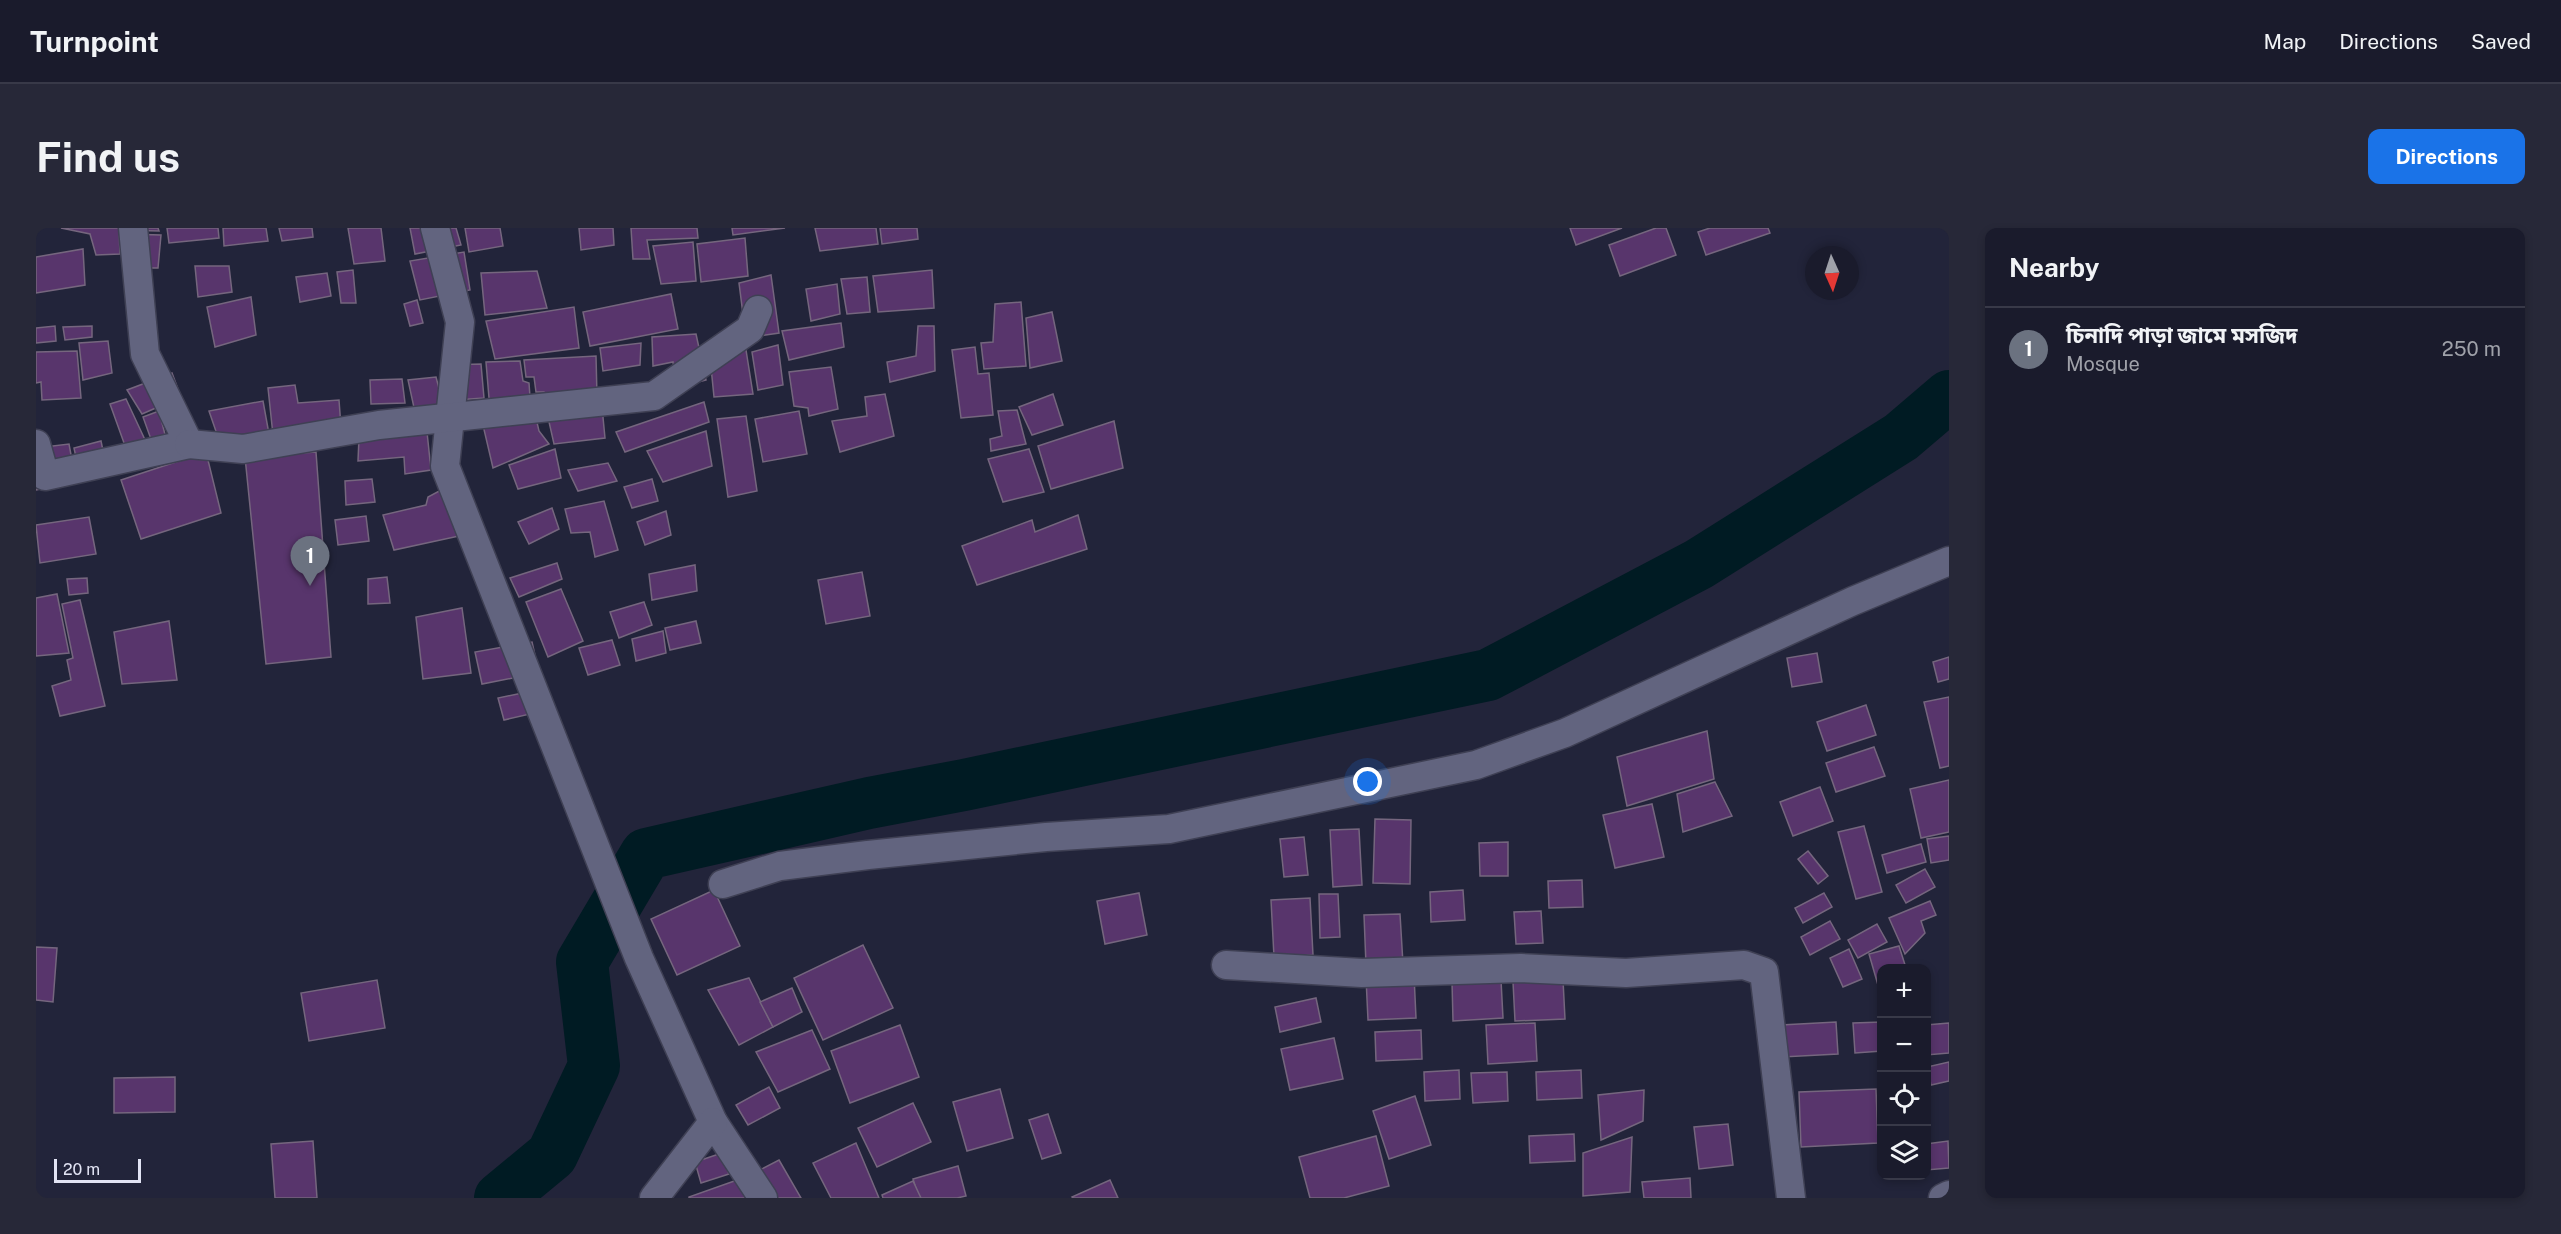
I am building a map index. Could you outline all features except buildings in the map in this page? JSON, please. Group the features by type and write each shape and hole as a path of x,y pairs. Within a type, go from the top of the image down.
{"street":[{"path":"133,228 144,354 189,444"},
{"path":"435,228 460,322 445,466 477,542 542,715 639,958 713,1122 763,1198"},
{"path":"36,444 45,476 189,444 243,449 379,425 654,396 750,329 758,310"},
{"path":"723,884 780,866 868,855 1046,837 1169,829 1476,765 1565,733 1853,602 1949,561"},
{"path":"1226,965 1362,973 1521,968 1626,973 1744,964 1764,972 1791,1198"},
{"path":"654,1198 713,1122"},
{"path":"1943,1198 1949,1195"}],"waterway":[{"path":"500,1198 552,1155 594,1066 582,962 646,854 869,803 1488,675 1699,564 1901,437 1949,396"}],"place":[{"name":"চিনাদি পাড়া জামে মসজিদ","path":"310,586"}]}
